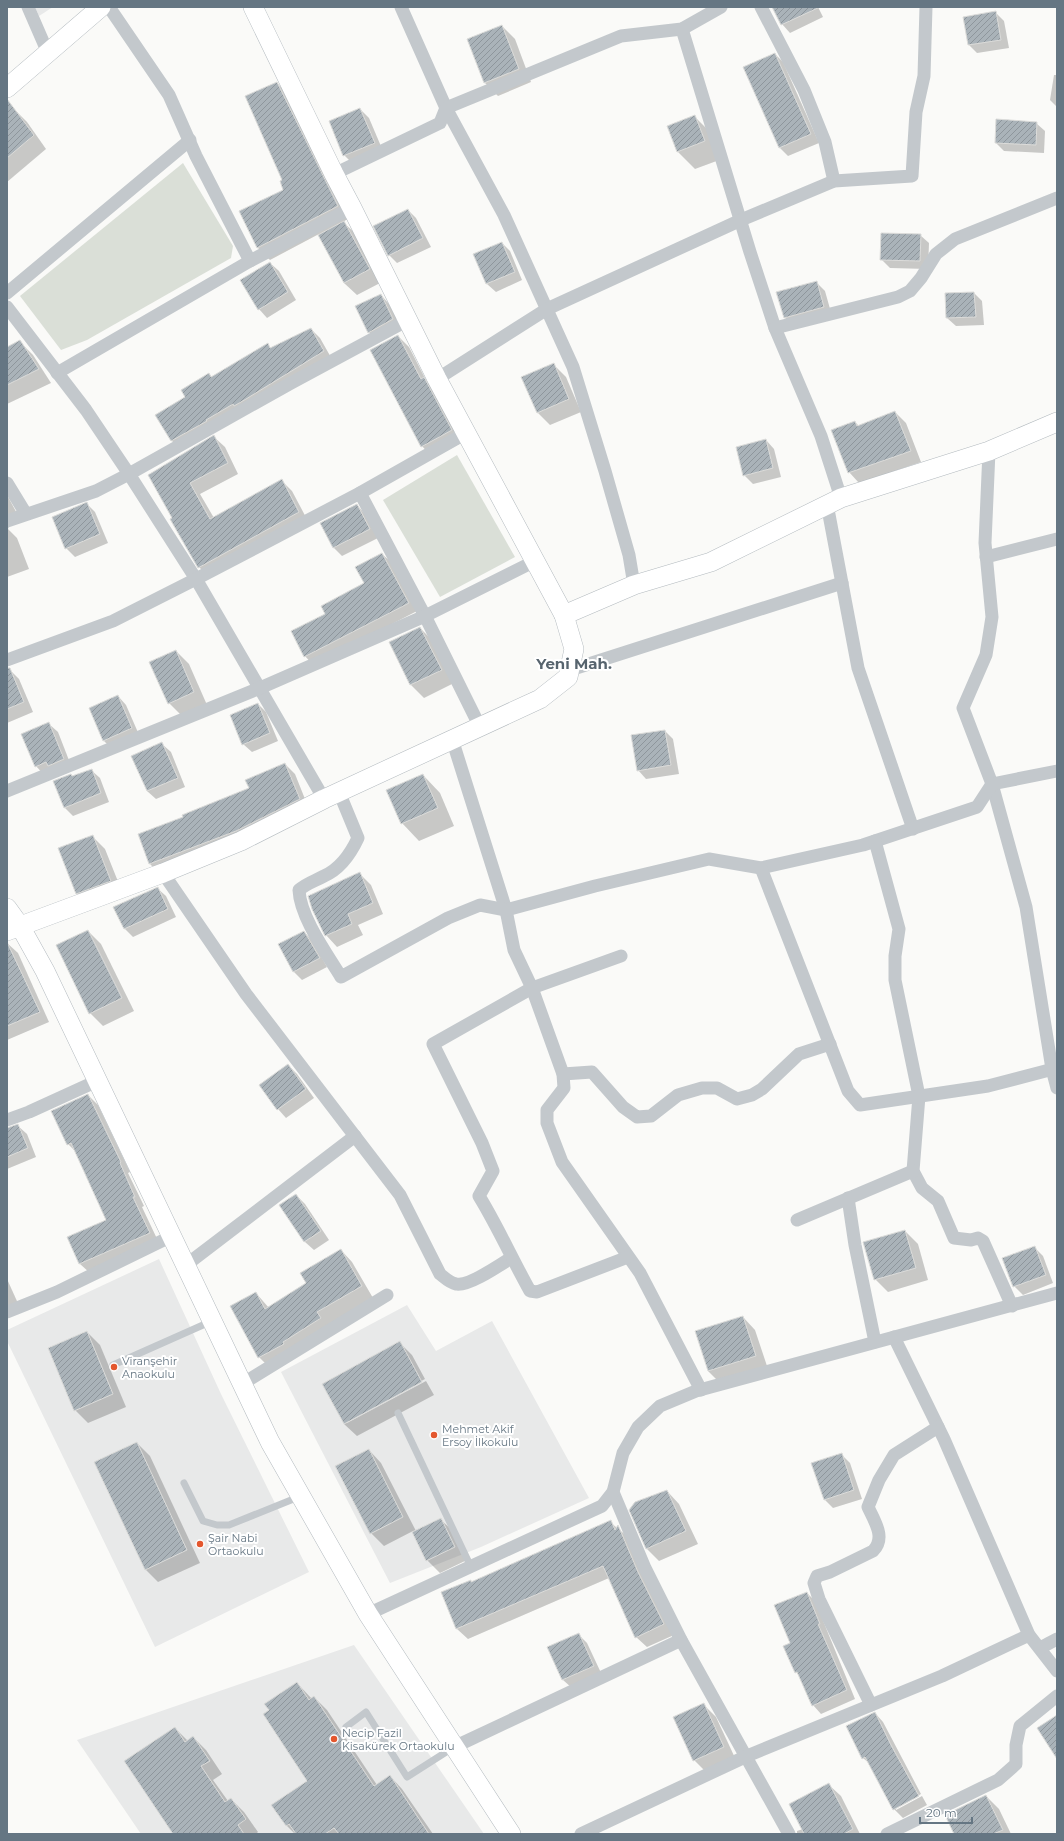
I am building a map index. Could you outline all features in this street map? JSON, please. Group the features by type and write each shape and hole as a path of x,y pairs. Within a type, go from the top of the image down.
{"street":[{"path":"28,7 48,53"},
{"path":"7,88 101,7"},
{"path":"109,7 169,95 196,156 250,260"},
{"path":"14,929 163,873 241,841 331,795 540,699 568,677 570,670 574,648 564,615 437,379 252,7"},
{"path":"400,7 446,108 504,215 575,374 627,547 634,585"},
{"path":"334,174 440,123 446,108 621,36 682,30 721,7"},
{"path":"761,7 804,90 825,142 834,181"},
{"path":"437,379 547,309 741,220 834,181 912,176 916,112 924,76 926,7"},
{"path":"682,30 750,252 775,328 821,436 834,501 842,583 858,668 913,828"},
{"path":"7,293 190,140"},
{"path":"775,328 898,297 910,291 921,278 936,254 955,239 1057,198"},
{"path":"56,373 250,260 352,208"},
{"path":"7,307 56,373 86,410 129,474 196,579 260,688 358,838 339,866 326,876 305,885 299,890 299,898 313,930 341,978 448,918 480,905 506,910 595,886 709,859 760,868 875,841 977,807 992,784 1057,771"},
{"path":"7,521 96,491 408,320"},
{"path":"564,615 634,585 711,562 834,501 989,451 1057,422"},
{"path":"7,660 113,621 360,493 466,433"},
{"path":"989,451 985,543 992,617 986,655 963,708 992,784 1026,908 1055,1069 1057,1088"},
{"path":"7,483 26,514"},
{"path":"360,493 480,726"},
{"path":"986,557 1057,539"},
{"path":"7,791 260,688 424,616 534,561"},
{"path":"570,670 842,583"},
{"path":"452,739 506,910 514,950 532,988 564,1074 564,1088 547,1110 547,1123 562,1162 640,1273 701,1390"},
{"path":"875,841 899,929 895,956 895,980 919,1096 913,1171 922,1188 938,1201 954,1238 971,1240 978,1238 983,1241 1012,1306"},
{"path":"760,868 848,1091 860,1105 988,1086 1055,1069"},
{"path":"163,873 246,994 400,1195 440,1274 450,1282 458,1285 471,1281 511,1258"},
{"path":"7,908 14,929 45,971 270,1442 368,1614 511,1834"},
{"path":"621,956 532,988 433,1044 482,1143 493,1171 479,1196 497,1225 511,1258 530,1290 538,1292 628,1257"},
{"path":"564,1074 592,1072 623,1107 637,1117 651,1116 678,1095 702,1088 717,1088 737,1099 752,1095 762,1089 799,1054 830,1044"},
{"path":"7,1120 29,1112 97,1081"},
{"path":"186,1265 355,1136"},
{"path":"797,1220 913,1171"},
{"path":"848,1198 875,1342"},
{"path":"7,1312 57,1292 172,1236"},
{"path":"368,1614 602,1506 613,1492 623,1452 638,1427 660,1406 701,1390 1057,1294"},
{"path":"242,1384 387,1295"},
{"path":"894,1337 938,1427 1029,1635 1057,1671"},
{"path":"871,1705 819,1599 814,1583 817,1576 830,1572 873,1551 878,1546 880,1537 868,1507 879,1480 894,1455 938,1427"},
{"path":"613,1492 645,1568 681,1640 747,1756 789,1834"},
{"path":"581,1834 747,1756 942,1676 1029,1635"},
{"path":"1040,1648 1057,1639"},
{"path":"454,1747 681,1640"},
{"path":"887,1834 998,1780 1016,1764 1016,1745 1020,1726 1057,1696"}],"lane":[{"path":"113,1365 212,1320"},
{"path":"398,1412 471,1567"},
{"path":"184,1483 203,1521 218,1525 229,1524 301,1496"},
{"path":"346,1727 366,1712 407,1777 454,1747"}],"shaded area":[{"path":"35,7 53,7 39,16"},
{"path":"183,163 233,246 231,258 87,340 61,350 20,296"},
{"path":"457,455 515,557 440,597 383,500"},
{"path":"159,1259 221,1394 309,1572 155,1647 7,1341 7,1330"},
{"name":"Mehmet Akif Ersoy İlkokulu","path":"407,1305 436,1351 492,1321 589,1498 481,1547 390,1583 281,1372"},
{"name":"Necip Fazil Kisakürek Ortaokulu","path":"354,1645 484,1834 141,1834 77,1740"}],"building":[{"path":"772,7 820,7 781,25"},
{"path":"996,11 1001,40 968,45 963,17"},
{"path":"502,25 519,69 484,83 467,39"},
{"path":"775,53 811,134 779,148 743,67"},
{"path":"277,82 338,206 257,248 239,211 283,190 280,181 282,180 245,96"},
{"path":"7,99 34,135 7,158"},
{"path":"360,108 375,143 343,156 329,121"},
{"path":"695,115 705,141 677,152 667,126"},
{"path":"996,119 1037,122 1036,145 995,143"},
{"path":"408,209 423,238 388,256 373,226"},
{"path":"344,221 370,269 344,283 318,235"},
{"path":"881,233 921,234 920,261 880,260"},
{"path":"502,242 515,272 486,284 473,254"},
{"path":"270,262 288,292 258,310 240,280"},
{"path":"817,281 824,307 784,318 776,292"},
{"path":"974,292 976,317 946,318 945,293"},
{"path":"381,294 393,319 368,333 355,306"},
{"path":"311,328 324,351 246,399 234,406 233,404 206,420 207,421 171,441 155,415 185,397 181,390 209,373 211,377 268,343 270,348"},
{"path":"398,335 421,379 424,377 452,430 421,447 370,350"},
{"path":"20,340 39,369 7,385 7,347"},
{"path":"554,363 569,399 537,413 521,377"},
{"path":"895,411 911,451 848,473 831,430 855,421 857,426"},
{"path":"214,435 228,463 190,483 210,519 282,479 299,512 198,568 170,519 172,518 148,475"},
{"path":"766,439 773,468 743,476 736,447"},
{"path":"87,502 100,534 65,549 52,517"},
{"path":"357,504 370,529 333,548 320,523"},
{"path":"382,553 409,603 304,657 291,631 325,614 321,606 364,583 355,567"},
{"path":"420,627 442,670 410,685 389,642"},
{"path":"176,650 194,692 168,704 149,662"},
{"path":"7,668 10,668 24,702 7,709"},
{"path":"118,695 132,728 103,741 89,708"},
{"path":"258,703 270,733 242,745 230,715"},
{"path":"49,722 64,759 48,766 46,762 35,767 21,734"},
{"path":"665,730 671,765 637,771 631,735"},
{"path":"162,742 178,778 147,791 131,756"},
{"path":"285,763 300,799 236,831 149,864 138,834 183,817 182,815 249,788 245,780"},
{"path":"92,769 101,793 64,808 53,781 71,774 72,776"},
{"path":"423,774 438,808 401,824 386,790"},
{"path":"93,835 111,881 76,894 58,848"},
{"path":"360,872 373,903 348,914 352,924 325,936 312,909 308,896"},
{"path":"158,887 168,909 124,929 113,907"},
{"path":"88,930 122,998 89,1014 56,945"},
{"path":"304,931 320,958 293,972 278,944"},
{"path":"7,942 40,1012 7,1026"},
{"path":"288,1064 306,1089 277,1110 259,1085"},
{"path":"88,1094 121,1162 120,1163 135,1197 133,1197 150,1233 79,1264 67,1237 106,1220 71,1143 67,1145 51,1111"},
{"path":"18,1124 28,1148 7,1157 7,1128"},
{"path":"296,1194 321,1231 304,1242 279,1205"},
{"path":"905,1230 916,1268 874,1280 863,1242"},
{"path":"1035,1246 1046,1275 1013,1287 1002,1258"},
{"path":"341,1249 362,1286 317,1312 321,1318 283,1342 284,1344 258,1358 230,1306 256,1292 265,1309 306,1283 300,1273"},
{"path":"743,1316 756,1356 708,1371 695,1331"},
{"path":"87,1331 113,1394 74,1411 48,1348"},
{"path":"400,1341 422,1382 344,1424 322,1384"},
{"path":"137,1442 187,1550 145,1570 94,1462"},
{"path":"369,1449 403,1517 370,1534 335,1466"},
{"path":"842,1453 854,1490 824,1500 811,1463"},
{"path":"667,1490 686,1531 646,1549 629,1510 635,1502"},
{"path":"441,1518 455,1547 426,1561 412,1532"},
{"path":"611,1520 615,1530 618,1525 638,1572 664,1624 635,1638 603,1566 456,1629 441,1592 471,1580 471,1582"},
{"path":"807,1592 820,1624 818,1624 847,1690 812,1706 797,1672 795,1673 783,1646 790,1643 774,1605"},
{"path":"579,1633 594,1666 562,1680 547,1647"},
{"path":"297,1682 309,1700 314,1696 374,1786 390,1775 429,1834 339,1834 334,1828 325,1834 296,1834 289,1824 286,1826 271,1805 307,1781 263,1714 269,1710 264,1704"},
{"path":"704,1703 724,1747 693,1761 673,1717"},
{"path":"875,1712 919,1796 893,1810 865,1757 862,1759 846,1726"},
{"path":"1057,1715 1057,1759 1037,1728"},
{"path":"175,1727 185,1742 193,1736 210,1761 201,1766 225,1802 231,1798 246,1819 238,1825 244,1834 173,1834 124,1761"},
{"path":"829,1783 853,1829 844,1834 804,1834 789,1804"},
{"path":"986,1795 1003,1830 993,1834 954,1834 945,1815"}],"place":[{"name":"Viranşehir Anaokulu","path":"114,1367"},
{"name":"Mehmet Akif Ersoy İlkokulu","path":"434,1435"},
{"name":"Şair Nabi Ortaokulu","path":"200,1544"},
{"name":"Necip Fazil Kisakürek Ortaokulu","path":"334,1739"}],"district":[{"name":"Yeni Mah.","path":"574,664"}]}
